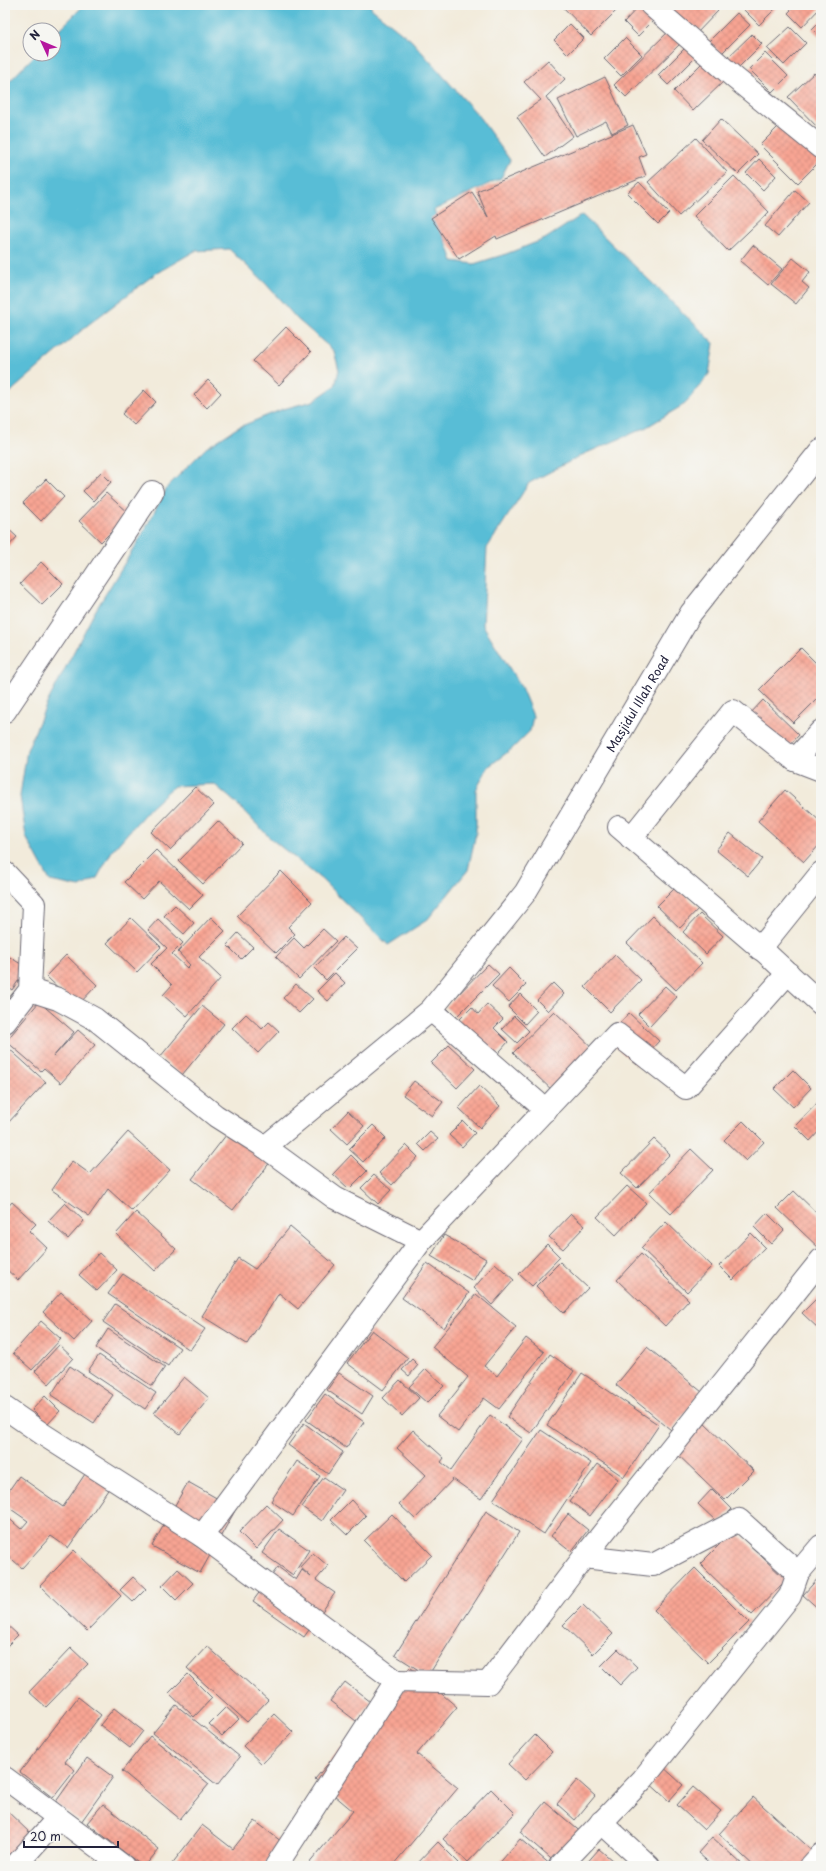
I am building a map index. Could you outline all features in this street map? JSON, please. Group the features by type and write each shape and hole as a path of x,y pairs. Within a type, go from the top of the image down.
{"street":[{"path":"651,5 736,79 821,148"},
{"name":"Masjidul Illah Road","path":"265,1148 431,1010 464,965 525,892 691,613 821,450"},
{"path":"5,711 152,492"},
{"path":"821,770 795,760 733,711 625,832 760,948 821,1004"},
{"path":"795,760 821,731"},
{"path":"5,874 34,904 30,990 5,1022"},
{"path":"760,948 821,874"},
{"path":"202,1536 421,1241 617,1034 686,1088 788,973"},
{"path":"30,990 58,999 95,1019 216,1116 265,1148 335,1198 421,1241"},
{"path":"431,1010 546,1110"},
{"path":"5,1408 44,1435 202,1536 396,1681 488,1682 584,1557 821,1260"},
{"path":"584,1557 653,1565 739,1520 798,1573"},
{"path":"560,1866 643,1779 790,1596 798,1573 821,1546"},
{"path":"276,1866 396,1681"},
{"path":"5,1778 124,1866"},
{"path":"15,1866 58,1818"},
{"path":"601,1822 649,1866"},
{"path":"812,1866 821,1855"}],"water":[{"path":"84,5 370,5 372,9 411,40 477,114 510,160 501,178 434,210 453,261 474,264 506,254 545,239 582,215 714,343 709,374 685,404 645,428 584,454 529,483 487,548 483,625 521,687 533,716 530,731 513,748 488,767 476,790 476,833 468,870 427,920 388,945 321,879 270,838 236,803 214,784 174,786 150,808 112,851 97,878 80,887 50,881 26,837 20,796 27,750 48,701 94,613 143,533 168,486 206,448 237,428 283,409 313,401 335,386 339,370 334,351 297,319 266,284 229,249 195,251 155,274 89,324 5,398 5,86 28,62 62,62 62,27"}],"building":[{"path":"561,5 622,5 591,36"},
{"path":"640,5 649,5 659,15 638,36 624,22"},
{"path":"663,5 712,5 718,11 695,35"},
{"path":"739,5 779,5 759,25"},
{"path":"796,5 821,5 821,7 802,27 788,13"},
{"path":"737,13 750,25 721,54 708,42"},
{"path":"821,20 821,38 812,29"},
{"path":"570,24 584,38 568,54 554,40"},
{"path":"673,27 685,39 626,97 614,85"},
{"path":"790,27 806,43 784,65 767,48"},
{"path":"752,34 762,44 735,71 725,60"},
{"path":"625,38 642,55 621,76 604,59"},
{"path":"690,43 700,53 668,85 658,75"},
{"path":"765,53 788,76 772,92 749,69"},
{"path":"706,59 726,79 693,111 674,91"},
{"path":"548,60 565,79 546,97 573,136 545,157 517,117 541,100 524,82"},
{"path":"814,73 821,80 821,131 788,97"},
{"path":"605,77 628,125 612,133 606,121 576,136 558,100"},
{"path":"721,119 758,154 738,174 702,140"},
{"path":"783,122 821,160 798,183 760,145"},
{"path":"633,125 646,154 639,157 646,176 497,239 496,236 459,259 431,218 472,192 488,217 477,191"},
{"path":"696,138 727,172 679,216 648,182"},
{"path":"759,159 776,176 763,190 746,173"},
{"path":"734,176 769,212 728,251 694,216"},
{"path":"639,182 669,213 658,224 627,193"},
{"path":"795,190 809,202 778,237 765,226"},
{"path":"753,245 782,269 768,285 740,261"},
{"path":"793,258 810,272 802,282 809,288 796,304 771,284"},
{"path":"286,327 311,352 279,385 253,361"},
{"path":"208,380 221,393 207,408 194,395"},
{"path":"144,390 156,402 134,425 122,414"},
{"path":"101,472 111,482 93,501 83,491"},
{"path":"46,479 64,497 41,521 23,503"},
{"path":"106,493 129,514 101,542 79,521"},
{"path":"5,526 17,537 5,550"},
{"path":"41,562 63,584 42,605 20,584"},
{"path":"801,648 821,668 821,695 793,723 759,690"},
{"path":"763,700 799,735 785,750 749,715"},
{"path":"195,787 214,805 170,850 151,832"},
{"path":"785,790 821,822 821,843 804,862 758,821"},
{"path":"218,821 242,843 203,884 179,861"},
{"path":"730,833 762,859 748,876 716,850"},
{"path":"156,850 203,895 189,909 159,881 142,899 124,882"},
{"path":"281,871 312,902 288,927 295,934 276,953 237,916"},
{"path":"676,887 699,908 680,928 657,906"},
{"path":"175,905 194,923 184,934 164,916"},
{"path":"700,914 723,936 706,954 683,932"},
{"path":"653,916 702,963 676,990 627,943"},
{"path":"211,917 225,931 199,957 221,978 187,1016 163,995 172,985 151,964 167,948 148,930 158,919 183,943 172,954 187,968 190,965 178,952"},
{"path":"131,918 161,947 137,972 107,943"},
{"path":"323,929 336,941 299,979 276,957 294,938 304,948"},
{"path":"238,933 253,947 241,959 227,945"},
{"path":"344,937 357,949 326,980 314,968"},
{"path":"5,954 27,968 12,990 5,985"},
{"path":"66,955 97,985 77,1006 46,976"},
{"path":"615,955 641,980 610,1012 585,987"},
{"path":"488,964 499,974 456,1017 446,1007"},
{"path":"509,968 526,985 509,1002 492,986"},
{"path":"335,973 345,983 328,1001 317,991"},
{"path":"553,983 564,994 548,1011 537,1000"},
{"path":"296,984 313,999 299,1013 283,998"},
{"path":"665,986 677,997 650,1026 638,1014"},
{"path":"520,994 537,1011 525,1024 508,1007"},
{"path":"39,1002 74,1032 53,1057 78,1030 95,1045 61,1083 44,1068 41,1071 6,1041"},
{"path":"487,1004 503,1019 494,1028 508,1042 494,1058 457,1022 472,1007 478,1014"},
{"path":"202,1006 224,1024 182,1075 160,1057"},
{"path":"554,1011 596,1051 555,1093 513,1053"},
{"path":"629,1013 659,1041 637,1065 606,1038"},
{"path":"246,1014 262,1029 269,1022 279,1031 258,1053 232,1028"},
{"path":"514,1016 529,1031 517,1043 502,1029"},
{"path":"5,1045 46,1082 7,1124 5,1122"},
{"path":"449,1045 475,1069 457,1088 431,1063"},
{"path":"793,1070 811,1088 793,1107 774,1089"},
{"path":"414,1081 443,1102 432,1116 403,1095"},
{"path":"479,1086 500,1106 480,1128 459,1108"},
{"path":"821,1099 821,1129 810,1141 795,1126"},
{"path":"348,1111 364,1126 347,1144 331,1129"},
{"path":"463,1121 475,1133 462,1147 449,1135"},
{"path":"743,1121 764,1142 746,1161 724,1140"},
{"path":"373,1125 386,1138 363,1162 349,1149"},
{"path":"230,1130 271,1161 233,1210 192,1179"},
{"path":"128,1132 170,1170 132,1211 108,1189 89,1216 52,1190 72,1161 90,1174"},
{"path":"430,1132 438,1139 425,1151 418,1144"},
{"path":"654,1139 670,1154 637,1188 621,1173"},
{"path":"406,1145 418,1157 392,1185 379,1173"},
{"path":"691,1149 713,1170 671,1214 649,1193"},
{"path":"351,1155 367,1171 349,1189 333,1174"},
{"path":"374,1175 391,1190 378,1204 361,1188"},
{"path":"627,1186 646,1203 616,1235 597,1217"},
{"path":"794,1191 821,1217 821,1250 777,1208"},
{"path":"12,1202 36,1224 29,1231 47,1248 18,1280 5,1268 5,1210"},
{"path":"65,1203 84,1221 68,1239 48,1221"},
{"path":"136,1212 176,1249 155,1271 116,1234"},
{"path":"767,1213 784,1230 771,1244 754,1227"},
{"path":"571,1214 585,1226 563,1249 549,1237"},
{"path":"666,1222 712,1266 687,1292 641,1248"},
{"path":"290,1227 335,1265 298,1309 279,1293 247,1344 202,1316 238,1258 255,1269"},
{"path":"751,1233 765,1247 733,1280 719,1266"},
{"path":"444,1235 486,1259 473,1281 431,1256"},
{"path":"547,1244 560,1257 532,1286 519,1274"},
{"path":"99,1253 117,1270 97,1291 79,1275"},
{"path":"641,1254 689,1300 665,1326 617,1280"},
{"path":"560,1262 588,1288 564,1313 536,1286"},
{"path":"427,1263 469,1293 444,1328 402,1298"},
{"path":"495,1263 514,1280 492,1305 474,1288"},
{"path":"123,1274 205,1329 190,1350 108,1294"},
{"path":"61,1292 92,1321 74,1341 43,1312"},
{"path":"476,1294 516,1327 484,1366 497,1376 526,1338 544,1352 499,1409 484,1398 458,1432 437,1416 468,1377 432,1347"},
{"path":"818,1297 821,1300 821,1331 802,1313"},
{"path":"115,1304 180,1348 168,1366 103,1322"},
{"path":"41,1321 61,1339 32,1370 13,1353"},
{"path":"108,1329 165,1367 152,1386 96,1348"},
{"path":"372,1330 408,1358 383,1390 347,1363"},
{"path":"59,1345 73,1358 49,1384 35,1371"},
{"path":"647,1347 702,1392 671,1430 616,1385"},
{"path":"550,1354 574,1371 531,1433 507,1417"},
{"path":"99,1355 156,1393 145,1409 88,1371"},
{"path":"412,1359 418,1365 409,1376 402,1370"},
{"path":"70,1366 113,1395 94,1423 51,1395"},
{"path":"426,1369 444,1386 427,1403 409,1387"},
{"path":"339,1373 373,1396 362,1414 327,1390"},
{"path":"582,1373 659,1425 624,1477 547,1425"},
{"path":"184,1377 209,1398 180,1434 154,1413"},
{"path":"400,1380 419,1398 402,1416 383,1398"},
{"path":"325,1394 364,1422 346,1448 306,1420"},
{"path":"45,1396 60,1411 47,1425 32,1410"},
{"path":"490,1415 523,1439 481,1499 453,1479 415,1519 399,1504 426,1475 397,1448 413,1430 444,1458 441,1462 451,1470"},
{"path":"304,1423 343,1452 328,1474 288,1445"},
{"path":"704,1423 754,1471 725,1500 675,1452"},
{"path":"541,1430 591,1463 544,1534 493,1500"},
{"path":"297,1461 320,1476 293,1516 271,1501"},
{"path":"598,1464 618,1479 590,1516 570,1501"},
{"path":"87,1471 110,1487 68,1548 51,1536 22,1568 5,1553 5,1515 21,1529 28,1521 5,1505 5,1496 19,1476 63,1507"},
{"path":"324,1477 343,1490 322,1521 302,1507"},
{"path":"188,1482 236,1509 200,1573 152,1546"},
{"path":"712,1489 732,1509 718,1523 698,1504"},
{"path":"351,1500 366,1516 347,1535 331,1520"},
{"path":"266,1504 283,1520 256,1549 239,1532"},
{"path":"486,1511 519,1532 428,1676 395,1655"},
{"path":"392,1514 432,1555 404,1582 364,1541"},
{"path":"568,1514 588,1530 571,1552 551,1536"},
{"path":"279,1529 309,1550 293,1575 262,1553"},
{"path":"734,1530 786,1580 752,1615 700,1564"},
{"path":"74,1550 121,1596 87,1631 40,1586"},
{"path":"313,1553 328,1566 316,1580 335,1593 304,1637 253,1601 278,1567 296,1580 302,1570 311,1577 300,1567"},
{"path":"695,1568 749,1622 708,1663 654,1610"},
{"path":"178,1569 193,1583 176,1600 162,1586"},
{"path":"821,1575 821,1611 803,1595"},
{"path":"133,1577 146,1589 133,1602 120,1590"},
{"path":"583,1605 613,1634 593,1654 563,1625"},
{"path":"5,1623 18,1635 5,1648"},
{"path":"207,1646 268,1700 247,1722 187,1668"},
{"path":"71,1648 88,1664 46,1707 29,1692"},
{"path":"618,1649 637,1667 620,1685 601,1666"},
{"path":"410,1667 457,1707 417,1754 458,1788 392,1866 307,1866 353,1811 315,1779"},
{"path":"188,1674 212,1698 194,1717 169,1693"},
{"path":"345,1682 371,1702 356,1721 330,1701"},
{"path":"78,1697 101,1715 65,1762 75,1770 53,1798 20,1772"},
{"path":"176,1705 240,1757 217,1785 153,1733"},
{"path":"226,1707 239,1719 222,1736 209,1724"},
{"path":"114,1708 143,1731 130,1748 100,1725"},
{"path":"274,1714 293,1732 262,1764 243,1746"},
{"path":"535,1735 552,1752 525,1780 508,1764"},
{"path":"150,1736 209,1784 180,1819 122,1771"},
{"path":"87,1758 113,1777 81,1822 55,1803"},
{"path":"661,1765 683,1785 669,1801 647,1781"},
{"path":"577,1780 595,1796 575,1820 557,1804"},
{"path":"693,1787 721,1811 704,1830 677,1805"},
{"path":"491,1789 515,1813 468,1862 443,1839"},
{"path":"753,1797 815,1853 803,1866 754,1866 719,1834"},
{"path":"545,1802 583,1834 557,1864 520,1832"},
{"path":"103,1804 159,1849 145,1866 142,1866 87,1823"},
{"path":"5,1809 31,1834 5,1860"},
{"path":"255,1821 282,1842 263,1866 171,1865 202,1825 233,1849"},
{"path":"712,1837 744,1866 713,1866 698,1853"},
{"path":"520,1839 552,1866 497,1866"},
{"path":"438,1842 459,1863 456,1866 415,1866"},
{"path":"599,1849 619,1866 584,1866"}]}
